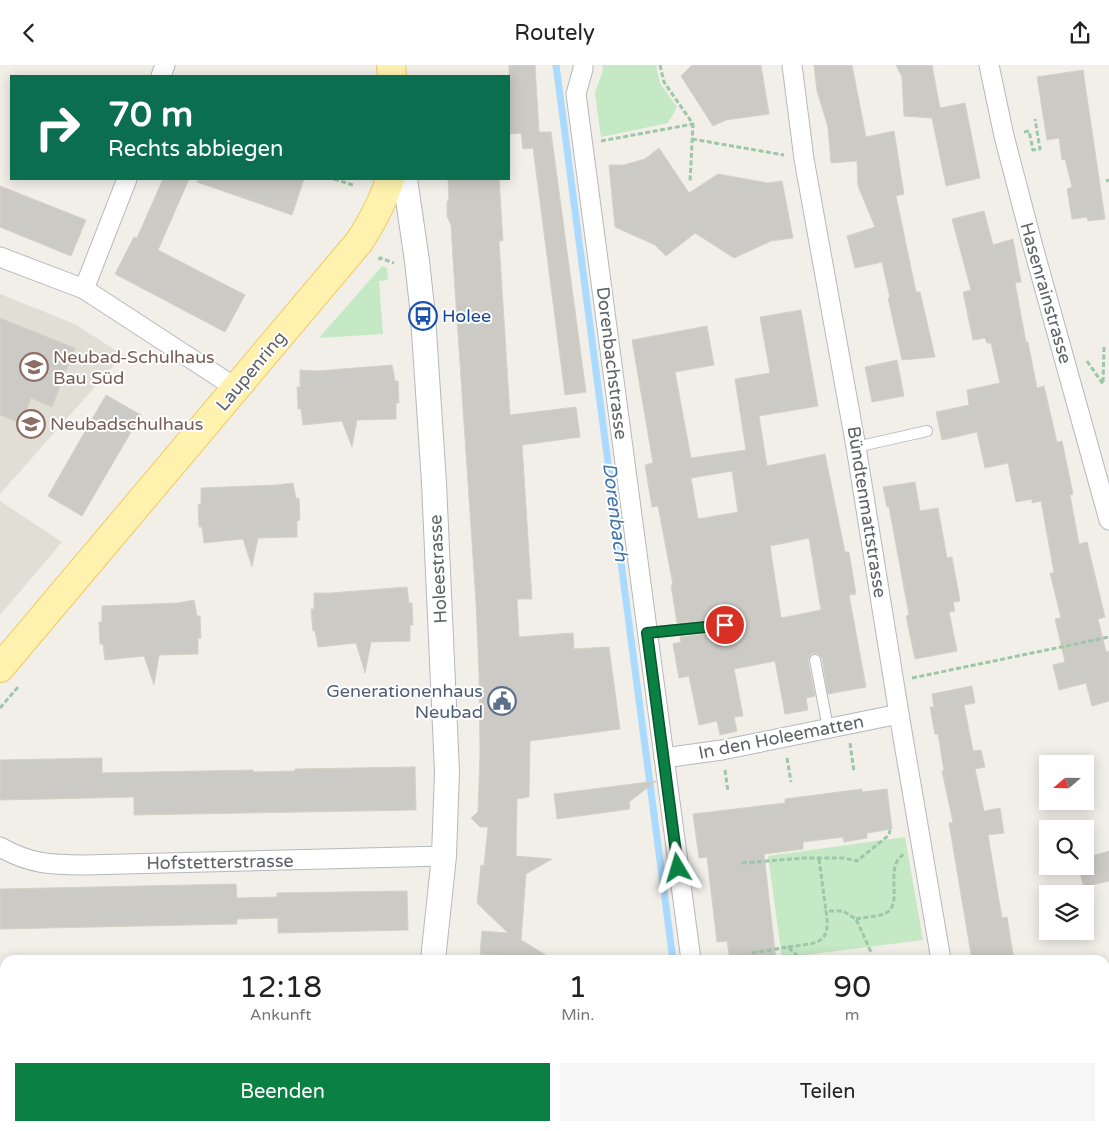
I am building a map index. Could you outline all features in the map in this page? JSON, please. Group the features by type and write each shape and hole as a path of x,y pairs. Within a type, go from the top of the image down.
{"main road":[{"name":"Laupenring","path":"0,668 359,242 373,221 385,197 390,180"}],"street":[{"name":"Dorenbachstrasse","path":"583,65 576,94 689,955"},
{"name":"Bündtenmattstrasse","path":"792,65 804,159 856,447 939,955"},
{"name":"Hasenrainstrasse","path":"989,65 1004,136 1032,243 1109,520"},
{"path":"84,289 127,180"},
{"name":"Holeestrasse","path":"405,180 421,297 434,483 447,772 444,856 434,955"},
{"path":"0,257 84,289 236,388"},
{"name":"In den Holeematten","path":"664,758 722,750 899,713"},
{"name":"Hofstetterstrasse","path":"0,847 22,859 50,865 444,856"}],"lane":[{"path":"856,447 927,431"},
{"path":"647,633 725,625 722,610"},
{"path":"815,660 828,728"}],"path":[{"path":"660,65 664,82 693,124 690,182"},
{"path":"1004,136 1029,131 1033,150 1040,149 1035,119"},
{"path":"583,144 693,124"},
{"path":"692,139 804,159"},
{"path":"337,180 353,185"},
{"path":"1062,350 1076,346 1103,384 1104,347"},
{"path":"894,682 1109,637"},
{"path":"848,724 854,772"},
{"path":"742,863 804,858 844,858 857,861 889,835 890,830"},
{"path":"856,919 885,914 892,907 894,898 893,868 896,859 910,851 922,849"},
{"path":"752,953 814,943 822,939 827,933 828,925 819,859"},
{"path":"826,911 844,911 856,919 871,951"},
{"path":"788,947 797,955"}],"shaded area":[{"name":"Neubadschulhaus","path":"0,294 75,324 123,355 0,494"},
{"path":"0,501 62,542 0,615"}],"green space":[{"path":"602,65 656,65 660,83 677,107 668,123 601,137 595,93 603,70"},
{"path":"382,266 387,268 388,280 379,281 383,334 319,338"},
{"path":"905,837 923,940 806,955 782,955 768,856"}],"building":[{"path":"509,65 535,65 539,132 551,132 586,392 565,395 533,148 523,149 521,133 510,134"},
{"path":"692,65 761,65 769,114 726,120 713,126 681,76"},
{"path":"814,65 852,65 866,137 894,131 904,194 896,196 916,292 920,292 935,357 902,360 882,262 855,268 847,236 875,227 858,186 857,161 831,163 828,127 817,91"},
{"path":"896,65 932,65 940,108 965,103 980,178 946,186 932,118 904,116 902,77"},
{"path":"1083,70 1105,219 1088,221 1087,217 1072,219 1067,189 1072,187 1065,159 1062,160 1059,138 1047,140 1037,77"},
{"path":"659,148 689,193 718,174 768,183 782,181 793,238 771,241 734,258 695,233 666,256 655,245 615,227 609,165 624,165 645,159"},
{"path":"163,180 189,180 158,250 245,295 225,332 115,274 134,237 137,238"},
{"path":"198,180 304,180 292,215 197,182"},
{"path":"448,180 499,180 503,241 499,241 510,415 576,407 580,437 522,445 532,599 517,599 519,637 573,633 574,649 609,647 620,729 530,741 529,797 517,799 516,856 552,859 526,874 521,940 546,955 480,954 482,931 508,933 477,903 481,865 484,866 488,827 480,827 471,818 478,812 480,752 479,673 451,225 447,216 447,201 449,201"},
{"path":"0,186 86,220 71,256 0,227"},
{"path":"984,211 993,245 1013,239 1021,282 1015,283 1037,388 1044,386 1057,442 1062,441 1073,494 1070,495 1079,544 1087,542 1105,617 1098,619 1106,652 1109,651 1109,701 1092,706 1086,683 1059,690 1053,665 1065,662 1055,619 1061,618 1050,573 1054,573 1041,501 1032,503 1032,499 1016,502 1008,463 985,468 977,432 942,440 936,412 969,405 967,390 1000,383 991,343 987,343 985,338 973,340 963,292 971,290 952,219"},
{"path":"801,310 818,406 759,416 767,466 825,454 845,552 849,552 856,594 849,595 866,687 828,694 822,658 818,654 813,653 808,661 815,696 806,698 808,710 785,714 775,661 734,669 743,716 734,717 737,731 720,735 717,721 699,725 689,676 679,678 673,644 681,642 680,637 729,631 732,624 729,609 725,604 720,603 715,608 717,619 677,623 671,585 673,585 658,506 652,507 645,465 653,463 632,340 707,326 714,365 675,372 691,458 746,450 735,379 770,373 760,317","holes":["732,471 738,512 698,519 691,478","809,538 821,610 781,618 770,546"]},
{"name":"Neubad-Schulhaus Bau Süd","path":"0,318 75,348 52,407 31,398 21,423 0,415"},
{"path":"897,360 904,396 872,402 865,367"},
{"path":"392,365 395,381 398,381 399,403 396,403 396,419 357,420 352,447 342,421 303,425 301,409 298,409 297,387 300,387 300,370 317,371"},
{"path":"106,395 141,415 82,516 48,496"},
{"path":"915,482 920,511 938,508 947,558 952,557 960,601 953,602 955,611 949,612 957,651 915,659 906,616 909,615 889,507 887,507 883,487"},
{"path":"293,483 296,499 299,498 300,520 297,521 297,537 258,538 252,567 243,539 204,543 202,527 199,527 198,505 201,504 201,488"},
{"path":"407,587 409,603 412,603 413,625 410,625 410,641 371,642 365,673 356,643 318,647 315,631 313,631 311,609 314,609 314,593"},
{"path":"194,600 197,616 200,616 201,638 198,638 198,654 159,655 154,685 144,656 105,660 103,644 100,644 99,622 102,622 102,606 178,603"},
{"path":"972,686 975,703 964,705 973,751 981,750 985,767 975,769 984,811 1000,808 1004,833 988,835 1002,918 1007,917 1013,955 971,955 949,823 953,822 942,771 944,771 938,734 935,734 930,707 934,707 932,694"},
{"path":"102,758 102,773 253,770 253,772 295,771 295,769 415,767 416,810 134,815 134,797 0,800 0,760"},
{"path":"656,781 629,802 630,809 557,819 554,794"},
{"path":"862,789 862,792 887,789 892,829 867,833 867,838 844,842 843,837 803,842 803,849 764,854 775,955 729,955 727,941 717,942 707,857 699,858 693,814 785,803 785,799"},
{"path":"1109,851 1109,881 1083,885 1081,875 1094,875 1094,855"},
{"path":"236,884 237,898 277,897 277,893 407,891 408,930 278,933 278,918 237,919 237,924 0,929 0,889"}],"waterway":[{"name":"Dorenbach","path":"556,65 672,955"}],"place":[{"name":"Holee","path":"423,316"},
{"name":"Neubad-Schulhaus Bau Süd","path":"34,367"},
{"name":"Neubadschulhaus","path":"31,424"},
{"name":"Generationenhaus Neubad","path":"502,701"}],"route":[{"path":"678,868 647,633 725,625"}]}
